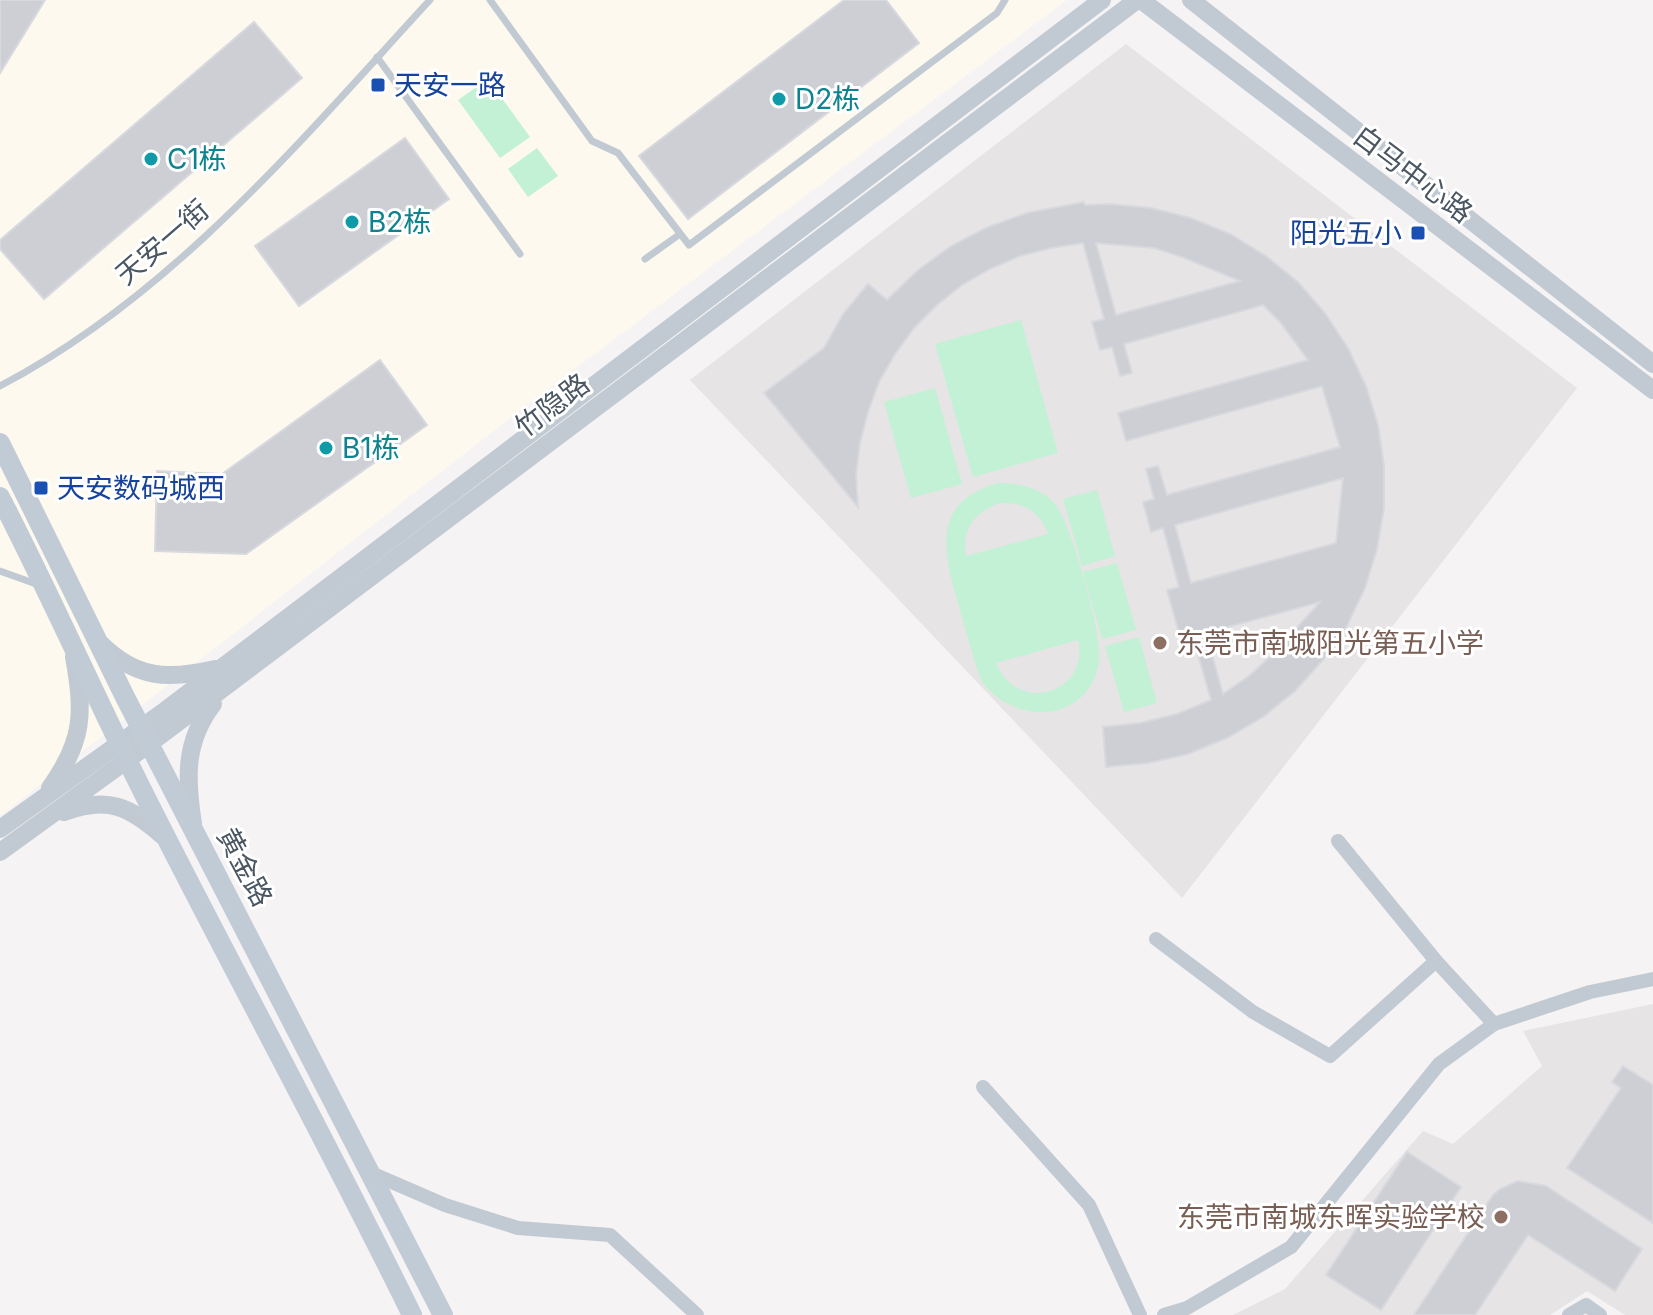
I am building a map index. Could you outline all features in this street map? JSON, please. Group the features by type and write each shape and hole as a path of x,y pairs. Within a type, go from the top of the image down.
{"main road":[{"name":"黄金路","path":"0,443 145,736 443,1315"},
{"name":"黄金路","path":"0,497 47,587 72,647 124,752 412,1315"}],"street":[{"name":"竹隐路","path":"225,676 1102,0"},
{"name":"竹隐路","path":"0,852 50,817 124,752 225,676 1139,0"},
{"name":"白马中心路","path":"1139,0 1653,390"},
{"name":"白马中心路","path":"1191,0 1653,364"},
{"path":"98,641 116,659 153,675 225,676 199,722 191,751 187,786 194,831"},
{"path":"42,799 66,766 79,731 80,695 72,647"},
{"name":"竹隐路","path":"0,829 42,799 124,752"},
{"path":"50,817 79,806 105,803 138,814 169,841"},
{"path":"1338,841 1436,961 1494,1024"},
{"path":"1156,939 1253,1012 1330,1056 1436,961"},
{"path":"1164,1315 1187,1308 1291,1247 1439,1064 1494,1024 1590,992 1653,979"},
{"path":"983,1087 1089,1205 1140,1315"},
{"path":"371,1173 445,1205 518,1228 610,1235 697,1315"},
{"path":"1569,1315 1586,1305 1600,1315"}],"lane":[{"name":"天安一街","path":"0,386 63,349 190,251 278,164 430,0"},
{"path":"491,1 592,141 618,153 689,245 997,13 1005,0"},
{"path":"377,57 520,254"},
{"path":"645,259 680,234"},
{"path":"0,571 47,587"}],"shaded area":[{"path":"0,0 1067,0 532,401 0,816"},
{"name":"东莞市南城阳光第五小学","path":"1126,44 1577,388 1182,898 690,380"},
{"name":"东莞市南城东晖实验学校","path":"1653,1004 1653,1315 1625,1315 1587,1291 1550,1315 1233,1315 1285,1289 1423,1131 1453,1144 1542,1066 1523,1031"}],"green space":[{"path":"488,79 530,137 500,158 458,100"},
{"path":"537,148 558,176 528,197 508,169"},
{"path":"1021,320 1058,453 973,477 935,344"},
{"path":"935,388 962,484 911,498 884,402"},
{"path":"998,483 1035,490 1054,503 1069,532 1091,605 1099,661 1093,681 1082,696 1067,707 1050,712 1032,712 1014,707 997,697 982,682 954,590 947,552 951,518 960,504 975,492","holes":["1001,503 1017,504 1030,510 1041,520 1048,534 966,556 966,538 972,522 984,511","1078,640 1079,659 1073,674 1063,685 1049,691 1034,693 1019,689 1006,679 996,663"]},
{"path":"1097,490 1115,556 1082,566 1063,499"},
{"path":"1117,563 1136,630 1102,639 1083,572"},
{"path":"1139,637 1157,703 1124,712 1105,646"}],"building":[{"path":"0,0 45,0 0,73"},
{"name":"D2栋","path":"844,0 886,0 919,43 688,219 639,156"},
{"name":"C1栋","path":"254,22 302,78 44,299 0,249 0,240"},
{"name":"B2栋","path":"405,138 449,199 299,306 255,246"},
{"path":"1084,202 1085,205 1151,208 1191,218 1230,234 1266,256 1298,282 1325,313 1348,348 1366,386 1378,425 1384,466 1384,508 1377,549 1365,588 1347,626 1323,660 1295,691 1263,717 1227,738 1188,754 1148,763 1106,767 1103,727 1140,723 1177,714 1211,700 1193,637 1181,640 1167,590 1179,587 1163,528 1151,532 1143,502 1154,499 1146,469 1158,466 1167,495 1340,447 1322,386 1126,441 1118,413 1308,360 1263,305 1124,344 1132,373 1120,376 1112,347 1100,350 1092,322 1104,319 1083,243 1020,256 990,269 962,285 914,328 879,382 860,443 856,475 858,507 764,393 824,348 843,314 868,284 887,300 917,271 951,246 988,227 1027,213","holes":["1096,243 1154,248 1240,281 1116,315","1343,478 1336,543 1191,583 1175,525","1320,602 1273,654 1223,694 1206,633"]},
{"name":"B1栋","path":"380,360 427,425 246,554 155,551 157,471 222,474"},
{"path":"1623,1066 1653,1085 1653,1223 1567,1168 1621,1088 1612,1082"},
{"path":"1407,1152 1461,1187 1381,1310 1326,1275"},
{"path":"1518,1181 1546,1186 1642,1249 1615,1291 1528,1235 1475,1315 1414,1315 1493,1195"}],"place":[{"name":"天安一路","path":"378,85"},
{"name":"D2栋","path":"779,99"},
{"name":"C1栋","path":"151,159"},
{"name":"B2栋","path":"352,222"},
{"name":"阳光五小","path":"1418,233"},
{"name":"B1栋","path":"326,448"},
{"name":"天安数码城西","path":"41,488"},
{"name":"东莞市南城阳光第五小学","path":"1160,643"},
{"name":"东莞市南城东晖实验学校","path":"1501,1217"}]}
